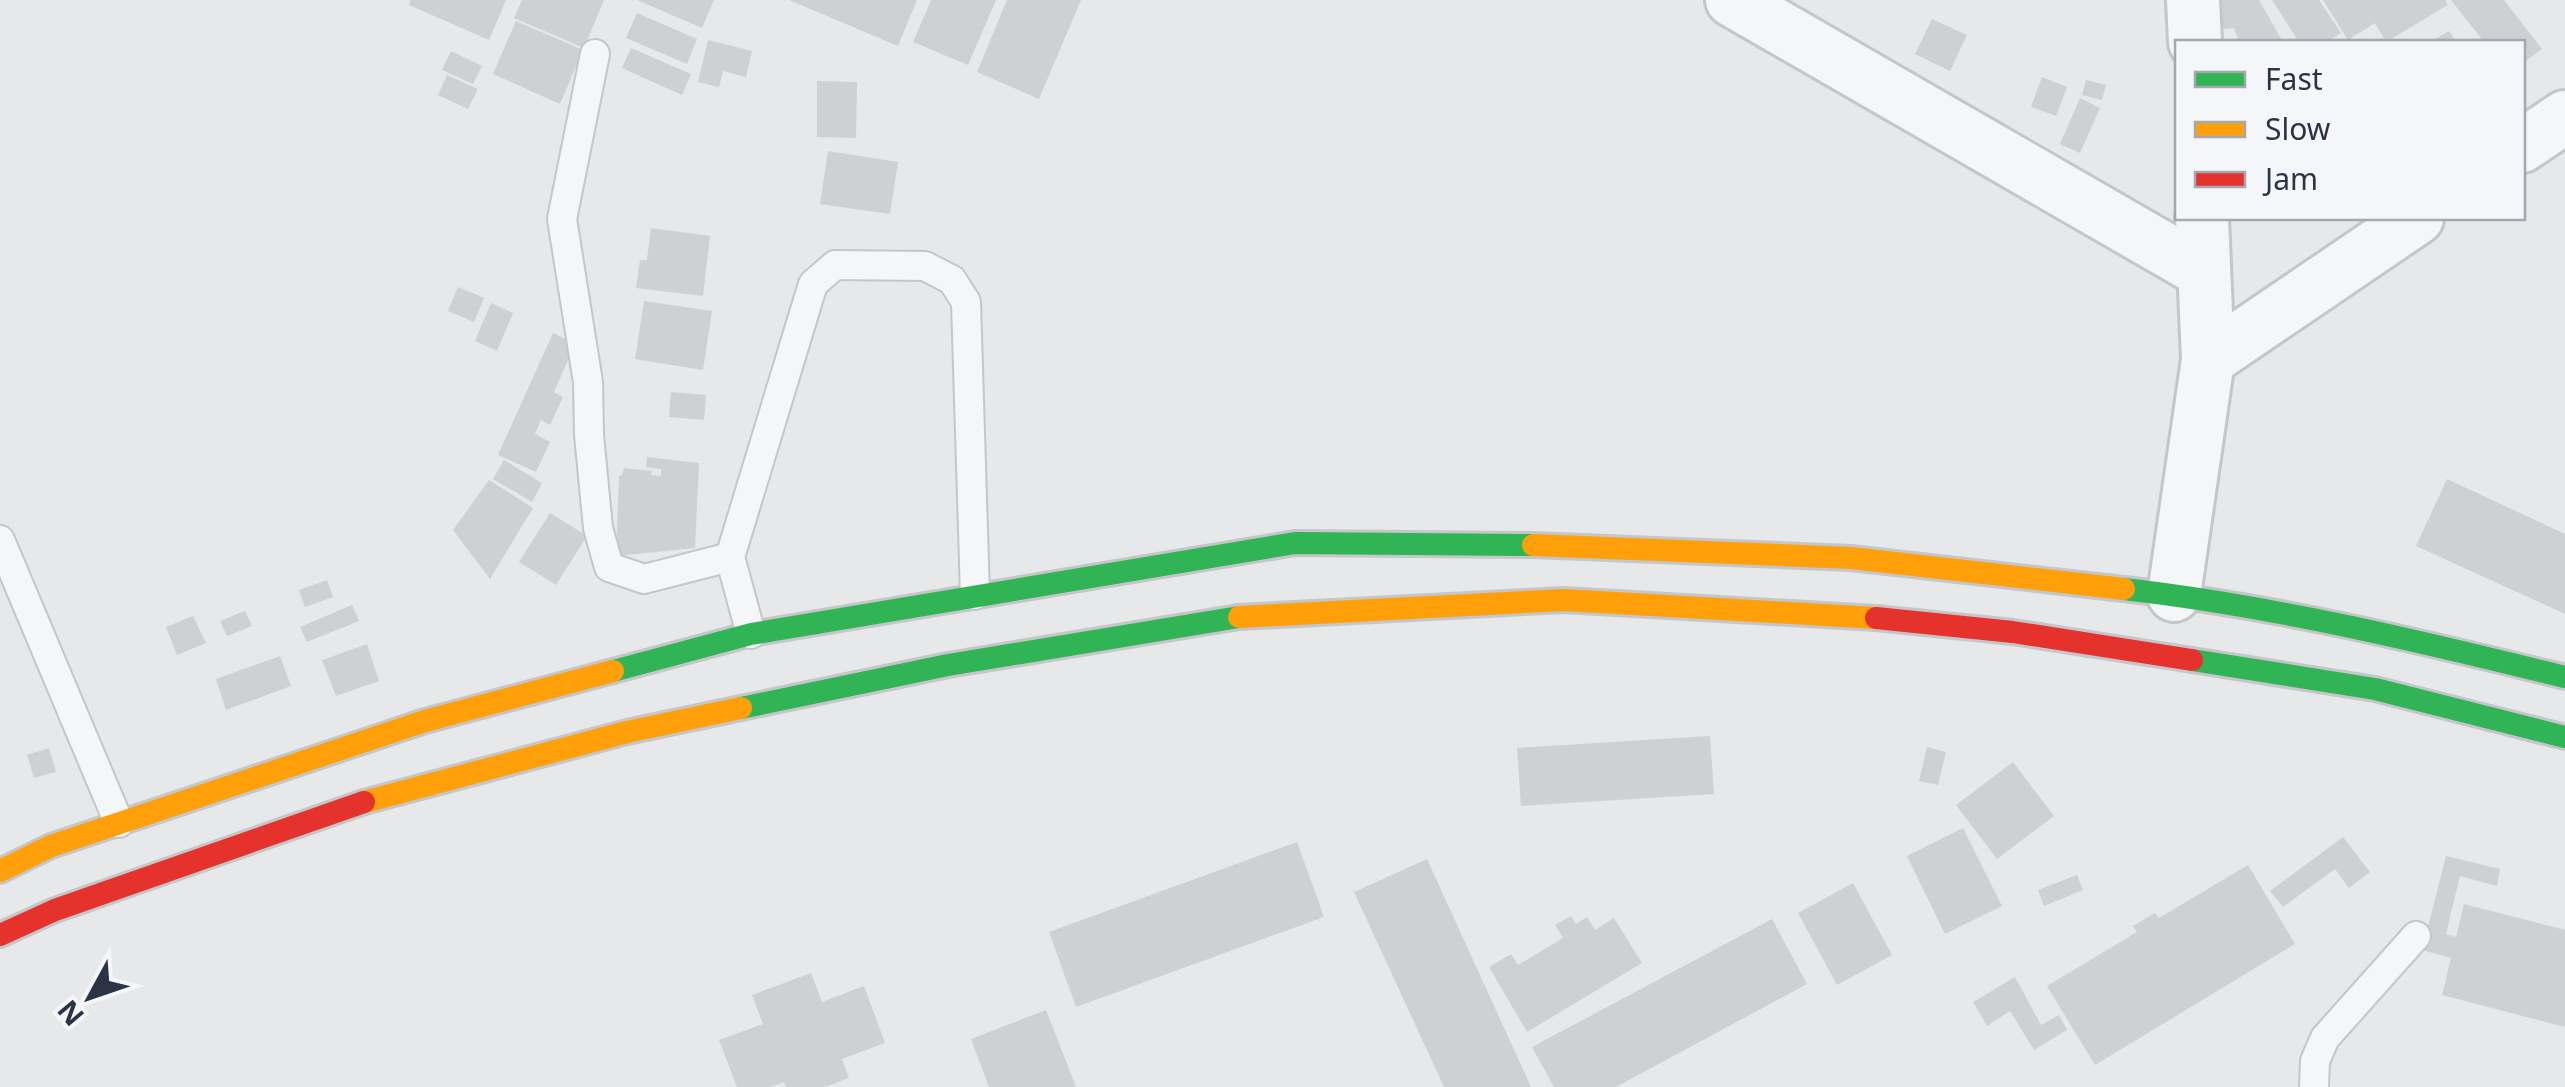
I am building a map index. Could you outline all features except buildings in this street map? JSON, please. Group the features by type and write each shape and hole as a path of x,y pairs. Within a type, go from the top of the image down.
{"street":[{"path":"1732,0 2204,272"},
{"path":"2193,0 2195,40"},
{"path":"2525,144 2565,117"},
{"path":"2174,595 2208,360 2202,220"},
{"path":"2208,360 2414,220"},
{"path":"0,871 52,846 425,721 750,634 1295,543 1586,544 1852,558 2174,595 2390,634 2565,677"},
{"path":"0,935 55,910 373,800 627,732 948,664 1248,615 1564,600 1874,618 2012,632 2375,689 2565,737"}],"lane":[{"path":"595,54 562,219 588,382 598,528 609,567 644,579 730,557"},
{"path":"750,634 730,557 812,284 834,265 925,266 952,280 966,302 975,595"},
{"path":"0,540 119,823"},
{"path":"2314,1087 2315,1062 2325,1038 2416,936"}],"traffic: fast":[{"path":"613,671 751,634 1295,543 1533,545"},
{"path":"2124,589 2291,615 2565,677"},
{"path":"741,708 948,665 1239,617"},
{"path":"2192,660 2375,689 2565,737"}],"traffic: slow":[{"path":"1533,545 1851,558 2124,589"},
{"path":"1239,617 1564,600 1876,618"},
{"path":"0,871 51,846 425,721 613,671"},
{"path":"364,802 627,732 741,708"}],"traffic: jam":[{"path":"1876,618 2013,632 2192,660"},
{"path":"0,935 55,910 364,802"}]}
